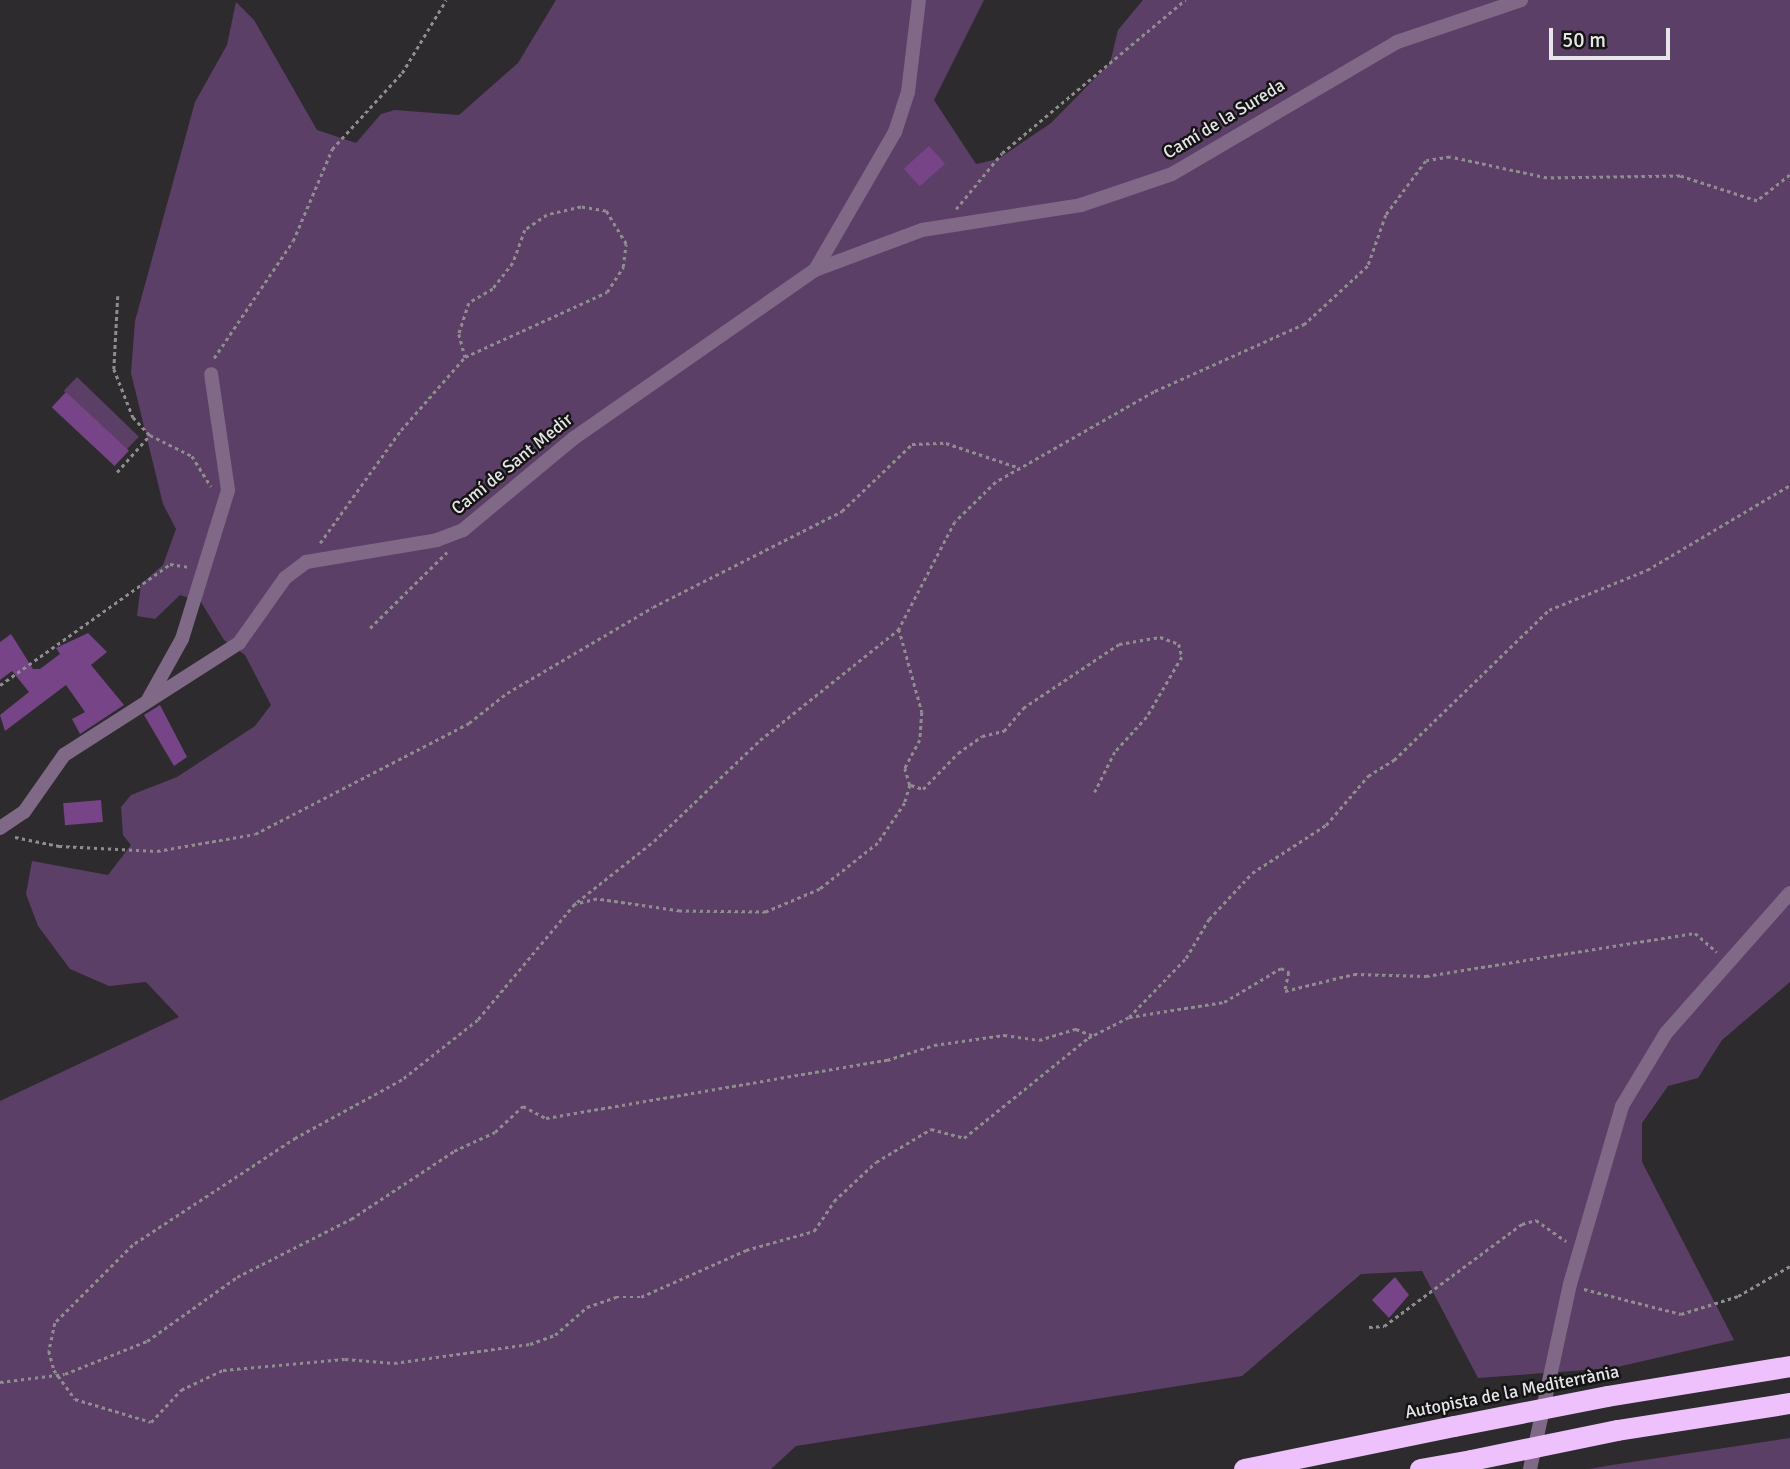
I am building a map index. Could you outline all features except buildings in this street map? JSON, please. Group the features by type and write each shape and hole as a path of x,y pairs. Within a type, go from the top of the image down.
{"highway":[{"name":"Autopista de la Mediterrània","path":"1244,1469 1607,1396 1790,1366"},
{"path":"1420,1469 1617,1430 1790,1403"}],"street":[{"name":"Camí de Sant Medir","path":"306,562 463,530 574,438 815,271 895,132 908,92 919,0"},
{"name":"Camí de la Sureda","path":"815,271 942,225 1081,205 1172,174 1397,42 1521,0"},
{"path":"147,701 182,639 200,569 228,490 211,374"},
{"path":"6,832 24,812 64,755 239,643 285,578 306,562"},
{"path":"1530,1469 1570,1284 1622,1106 1666,1033 1726,960 1790,893"}],"path":[{"path":"211,374 233,323 293,241 332,149 402,73 446,0"},
{"path":"942,225 1002,153 1185,0"},
{"path":"1790,175 1757,201 1680,176 1547,178 1450,157 1426,161 1386,215 1368,266 1305,324 1154,392 977,495 955,522 899,629 760,740 654,841 575,904 478,1020 402,1080 296,1138 133,1245 55,1323 49,1351 54,1370 75,1399 151,1422 181,1390 223,1370 345,1359 394,1363 530,1344 555,1335 587,1307 616,1297 641,1297 746,1250 814,1231 834,1201 876,1162 931,1129 964,1138 1094,1036 1129,1017 1186,958 1209,919 1252,873 1326,825 1368,776 1446,713 1549,610 1647,569 1790,485"},
{"path":"306,562 401,430 464,357 607,292 624,267 626,244 606,211 581,207 547,215 525,230 513,263 492,289 469,303 459,334 464,357"},
{"path":"118,296 114,369 134,416 150,435 192,456 221,509"},
{"path":"117,472 150,435"},
{"path":"6,832 59,846 157,851 255,834 469,723 507,693 653,607 842,511 912,444 946,443 1020,468"},
{"path":"370,628 437,567 463,530"},
{"path":"0,685 170,564 200,569"},
{"path":"575,904 597,899 680,911 766,912 794,905 894,826 910,785 905,768 920,740 922,712 899,629"},
{"path":"910,785 923,789 958,753 982,736 1004,731 1023,708 1119,644 1160,637 1179,643 1182,657 1147,718 1115,752 1095,792"},
{"path":"1129,1017 1224,1002 1281,968 1289,972 1284,991 1354,974 1426,976 1695,933 1726,960"},
{"path":"0,1381 54,1370 65,1374 173,1328 237,1277 256,1273 359,1214 453,1151 495,1132 523,1107 546,1118 879,1061 934,1045 1004,1035 1039,1040 1076,1029 1094,1036"},
{"path":"1369,1327 1384,1326 1522,1224 1536,1220 1579,1252"},
{"path":"1570,1284 1681,1314 1738,1296 1790,1266"}],"shaded area":[{"path":"556,0 984,0 934,100 976,164 998,159 1051,123 1110,63 1118,30 1143,0 1790,0 1790,982 1722,1040 1698,1078 1668,1086 1642,1123 1642,1162 1734,1340 1613,1368 1478,1378 1422,1271 1361,1274 1242,1376 796,1446 771,1469 0,1469 0,1101 179,1017 146,982 109,986 70,969 38,926 26,894 32,861 108,875 131,845 123,835 121,807 131,795 177,777 255,726 271,705 245,655 224,640 201,602 180,595 155,619 137,616 141,584 163,565 176,529 163,504 131,373 135,321 195,102 227,45 236,2 254,20 317,130 356,143 381,114 395,110 459,115 518,63"},
{"path":"77,377 139,437 126,450 64,391"},
{"path":"1790,1438 1790,1469 1589,1469 1612,1465"}]}
